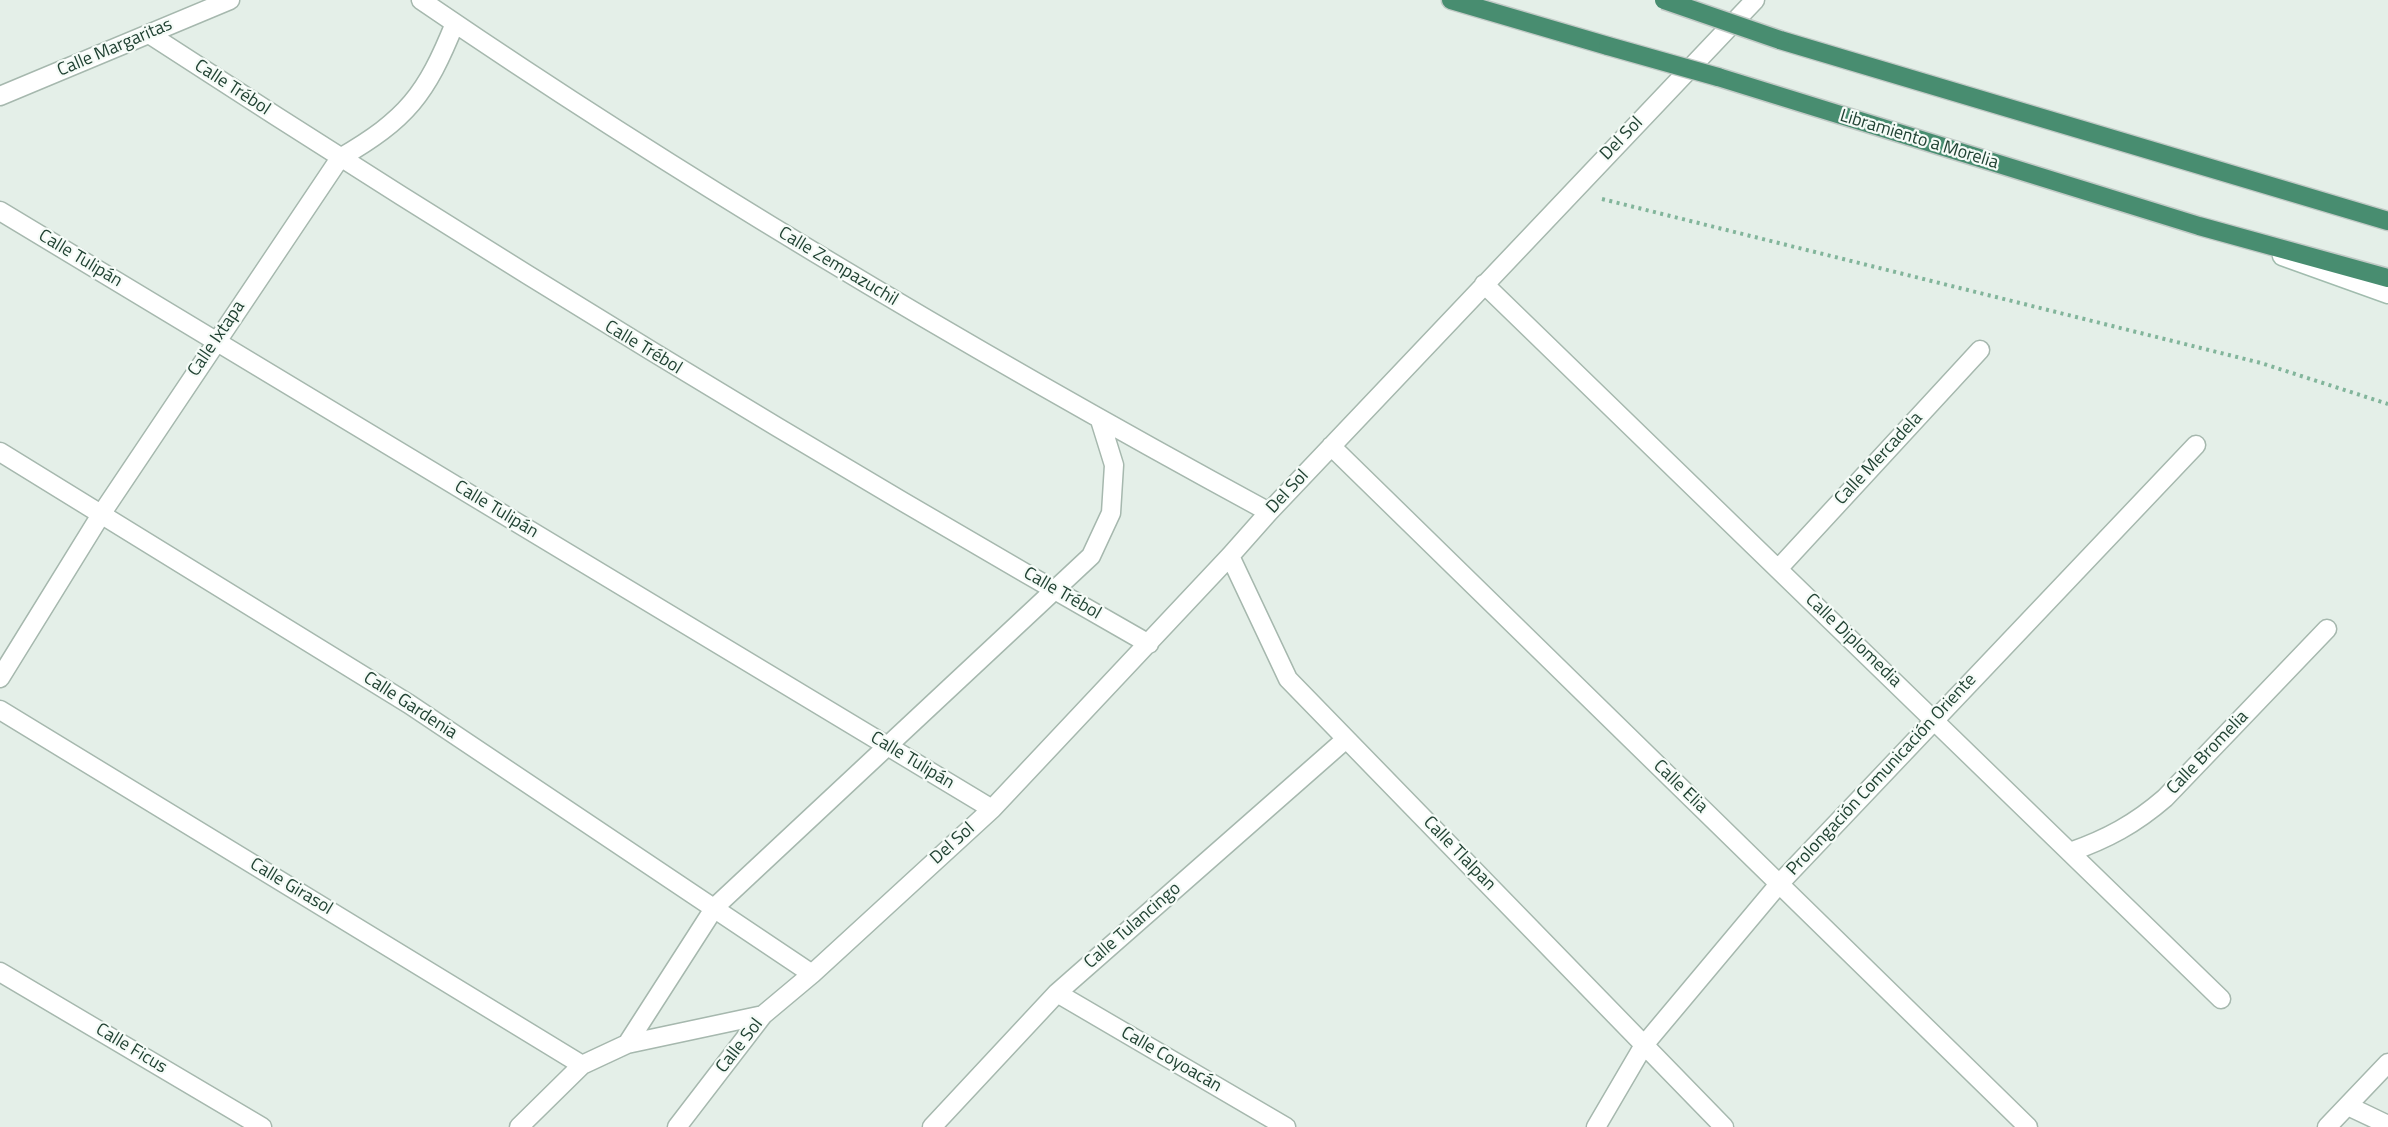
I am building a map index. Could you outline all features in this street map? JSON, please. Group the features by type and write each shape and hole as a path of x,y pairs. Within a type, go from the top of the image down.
{"highway":[{"name":"Libramiento a Morelia","path":"1451,0 1718,78 2199,226 2388,278"},
{"path":"1664,0 1780,40 2344,208 2388,219"}],"street":[{"name":"Calle Margaritas","path":"0,96 230,0"},
{"name":"Calle Zempazuchil","path":"421,0 773,229 935,326 1100,420 1269,512"},
{"name":"Del Sol","path":"812,974 992,809 1149,644 1331,446 1755,0"},
{"name":"Calle Ixtapa","path":"0,678 102,513 215,341 340,158 376,137 411,106 437,68 455,23"},
{"name":"Calle Trébol","path":"149,34 340,158 755,415 1149,644"},
{"name":"Calle Tulipán","path":"0,211 992,809"},
{"path":"2199,226 2388,294"},
{"name":"Calle Diplomedia","path":"1484,284 2221,999"},
{"name":"Calle Mercadela","path":"1778,569 1980,350"},
{"path":"627,1044 715,907 1090,556 1111,513 1114,465 1100,420"},
{"name":"Prolongación Comunicación Oriente","path":"1596,1127 1644,1045 1779,884 2196,445"},
{"name":"Calle Elia","path":"1331,446 2028,1127"},
{"name":"Calle Gardenia","path":"0,452 409,704 812,974"},
{"name":"Calle Tlalpan","path":"1230,556 1288,679 1724,1127"},
{"name":"Calle Bromelia","path":"2070,852 2107,839 2138,822 2165,798 2327,629"},
{"name":"Calle Girasol","path":"0,710 582,1065"},
{"name":"Calle Tulancingo","path":"932,1127 1057,993 1346,739"},
{"name":"Calle Ficus","path":"0,972 262,1127"},
{"name":"Calle Sol","path":"677,1127 763,1015 812,974"},
{"name":"Calle Coyoacán","path":"1057,993 1286,1127"},
{"path":"519,1127 582,1065 627,1044 763,1015"},
{"path":"2327,1127 2388,1063"},
{"path":"2348,1106 2388,1125"}],"path":[{"path":"1566,197 1601,199 2250,360 2388,404"}]}
